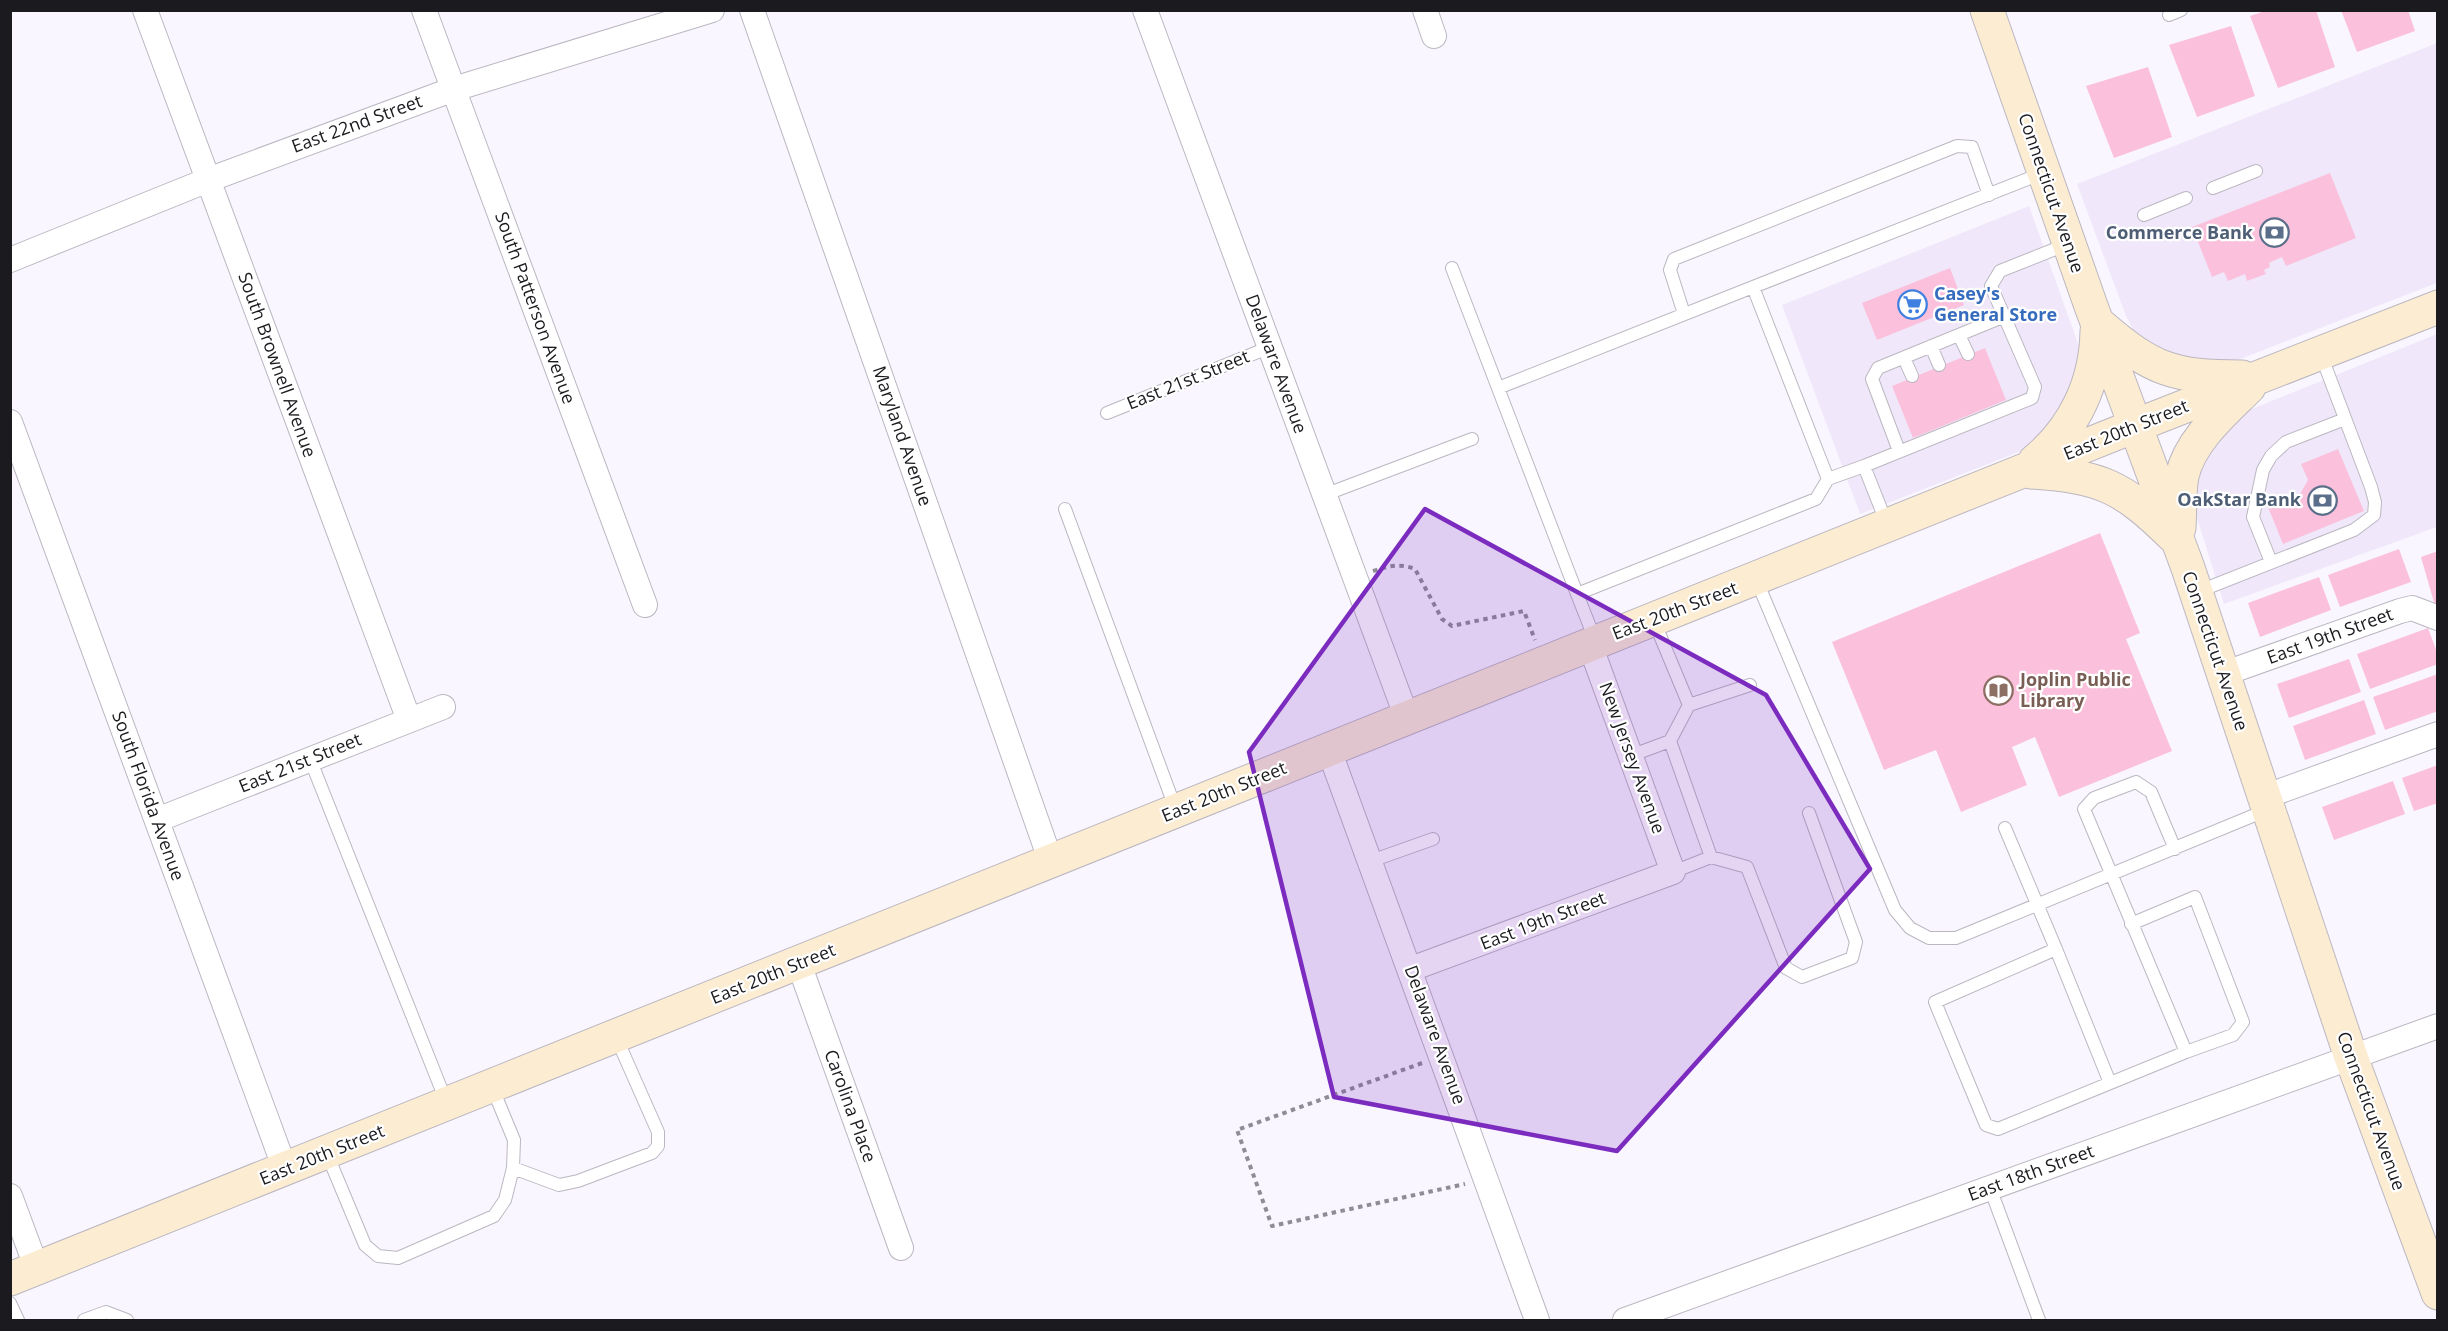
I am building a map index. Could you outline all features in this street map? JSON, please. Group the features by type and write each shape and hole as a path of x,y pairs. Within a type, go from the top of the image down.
{"main road":[{"name":"Connecticut Avenue","path":"1987,10 2069,244 2137,425 2196,592 2351,1057 2434,1275"},
{"name":"East 20th Street","path":"24,1274 2137,425 2438,307"},
{"path":"2098,323 2140,356 2172,372 2200,377 2259,377"},
{"path":"2024,471 2058,440 2073,419 2094,368 2098,323"},
{"path":"2178,542 2182,475 2194,447 2218,417 2259,377"},
{"path":"2024,471 2074,475 2103,482 2138,504 2178,542"}],"street":[{"name":"South Brownell Avenue","path":"145,10 409,720"},
{"name":"South Patterson Avenue","path":"424,10 645,605"},
{"name":"East 22nd Street","path":"10,260 208,180 454,88 712,10"},
{"name":"Maryland Avenue","path":"752,10 1051,862"},
{"name":"Delaware Avenue","path":"1145,10 1407,718"},
{"path":"1425,10 1434,36"},
{"name":"South Florida Avenue","path":"10,422 285,1169"},
{"name":"East 19th Street","path":"2223,674 2400,610 2412,608 2438,618"},
{"name":"New Jersey Avenue","path":"1593,644 1630,756 1673,872"},
{"name":"East 21st Street","path":"157,820 443,707"},
{"path":"2266,803 2438,734"},
{"name":"Delaware Avenue","path":"1329,750 1538,1320"},
{"name":"East 19th Street","path":"1411,969 1673,872"},
{"name":"Carolina Place","path":"799,964 901,1248"},
{"name":"East 18th Street","path":"1625,1320 2438,1026"},
{"path":"10,1196 24,1274"}],"lane":[{"path":"1684,314 1670,270 1674,260 1957,146 1972,147 1989,195"},
{"path":"2213,188 2256,171"},
{"path":"1498,388 2044,173"},
{"path":"2144,215 2186,198"},
{"path":"1577,594 1816,499 1828,479 1899,451 1936,431 1992,409 2032,398 2035,387 1991,286 2000,271 2069,244"},
{"path":"1452,268 1577,594 1593,644"},
{"path":"1753,286 1828,479"},
{"path":"1899,451 1872,379 1878,368 2005,316"},
{"path":"1959,335 1968,354"},
{"path":"1931,346 1939,365"},
{"name":"East 21st Street","path":"1107,413 1269,347"},
{"path":"2196,592 2354,530 2374,515 2375,502 2372,487 2320,353"},
{"path":"1904,358 1912,376"},
{"path":"2271,562 2253,517 2263,470 2271,456 2286,442 2345,419"},
{"path":"1324,495 1472,439"},
{"path":"1864,466 1888,526"},
{"path":"1065,509 1176,812"},
{"path":"1756,579 1894,910 1910,928 1929,938 1956,938 2037,906 2175,849 2266,803"},
{"path":"1654,620 1689,705"},
{"path":"1630,756 1670,741 1689,705 1750,685"},
{"path":"1670,741 1711,857"},
{"path":"310,759 447,1105"},
{"path":"2175,849 2151,792 2136,782 2094,798 2084,809 2110,876 2186,1052"},
{"path":"1673,872 1711,857 1747,867 1786,968 1802,976 1852,958 1856,942 1809,813"},
{"path":"2005,828 2110,1083"},
{"path":"1371,861 1433,839"},
{"path":"2056,949 1935,1002 1986,1125 1998,1129 2233,1035 2243,1022 2195,897 2131,924"},
{"path":"513,1168 559,1185 578,1181 652,1153 658,1146 657,1132 616,1037"},
{"path":"326,1153 365,1245 378,1256 398,1258 494,1216 506,1200 513,1168 514,1140 492,1087"},
{"path":"1990,1188 2039,1320"},
{"path":"10,1303 18,1320"},
{"path":"84,1320 106,1312 127,1320"}],"path":[{"path":"1355,578 1388,566 1405,565 1415,569 1442,619 1452,626 1524,611 1545,663"},
{"path":"1442,1056 1237,1130 1272,1226 1487,1179"}],"highlighted area":[{"path":"1425,509 1766,695 1870,869 1617,1151 1334,1097 1249,752"}],"shaded area":[{"path":"2437,43 2437,283 2230,363 2176,363 2136,335 2126,316 2077,184"},
{"path":"2029,206 2080,349 2080,381 2034,446 1860,514 1782,305"},
{"path":"2437,334 2437,527 2224,604 2197,518 2194,497 2197,468 2242,413"}],"building":[{"path":"2268,10 2316,10 2335,67 2278,88 2250,16"},
{"path":"2341,10 2408,10 2415,31 2357,52"},
{"path":"2231,26 2255,96 2197,117 2169,45"},
{"path":"2148,67 2172,137 2114,158 2086,86"},
{"name":"Commerce Bank","path":"2330,173 2356,238 2286,266 2282,257 2269,263 2270,267 2264,270 2266,274 2247,281 2245,274 2228,281 2224,272 2212,277 2192,227"},
{"name":"Casey's General Store","path":"1950,268 1964,305 1877,340 1862,303"},
{"path":"1985,348 2006,400 1913,438 1892,386"},
{"name":"OakStar Bank","path":"2338,449 2364,511 2283,544 2268,507 2300,494 2308,480 2301,464"},
{"name":"Joplin Public Library","path":"2100,533 2140,633 2126,639 2172,751 2059,797 2035,737 2012,747 2027,785 1961,812 1936,750 1884,770 1832,642"},
{"path":"2399,549 2411,582 2340,607 2328,575"},
{"path":"2438,551 2438,613 2437,613 2421,557"},
{"path":"2319,577 2331,610 2260,637 2248,603"},
{"path":"2428,628 2438,655 2438,664 2370,689 2357,654"},
{"path":"2349,659 2361,692 2289,718 2277,684"},
{"path":"2438,674 2438,711 2385,730 2373,697"},
{"path":"2364,700 2376,734 2305,760 2293,726"},
{"path":"2438,765 2438,803 2414,811 2402,778"},
{"path":"2393,781 2405,814 2334,840 2322,807"}],"place":[{"name":"Commerce Bank","path":"2274,233"},
{"name":"Casey's General Store","path":"1913,304"},
{"name":"OakStar Bank","path":"2322,500"},
{"name":"Joplin Public Library","path":"1999,690"}]}
